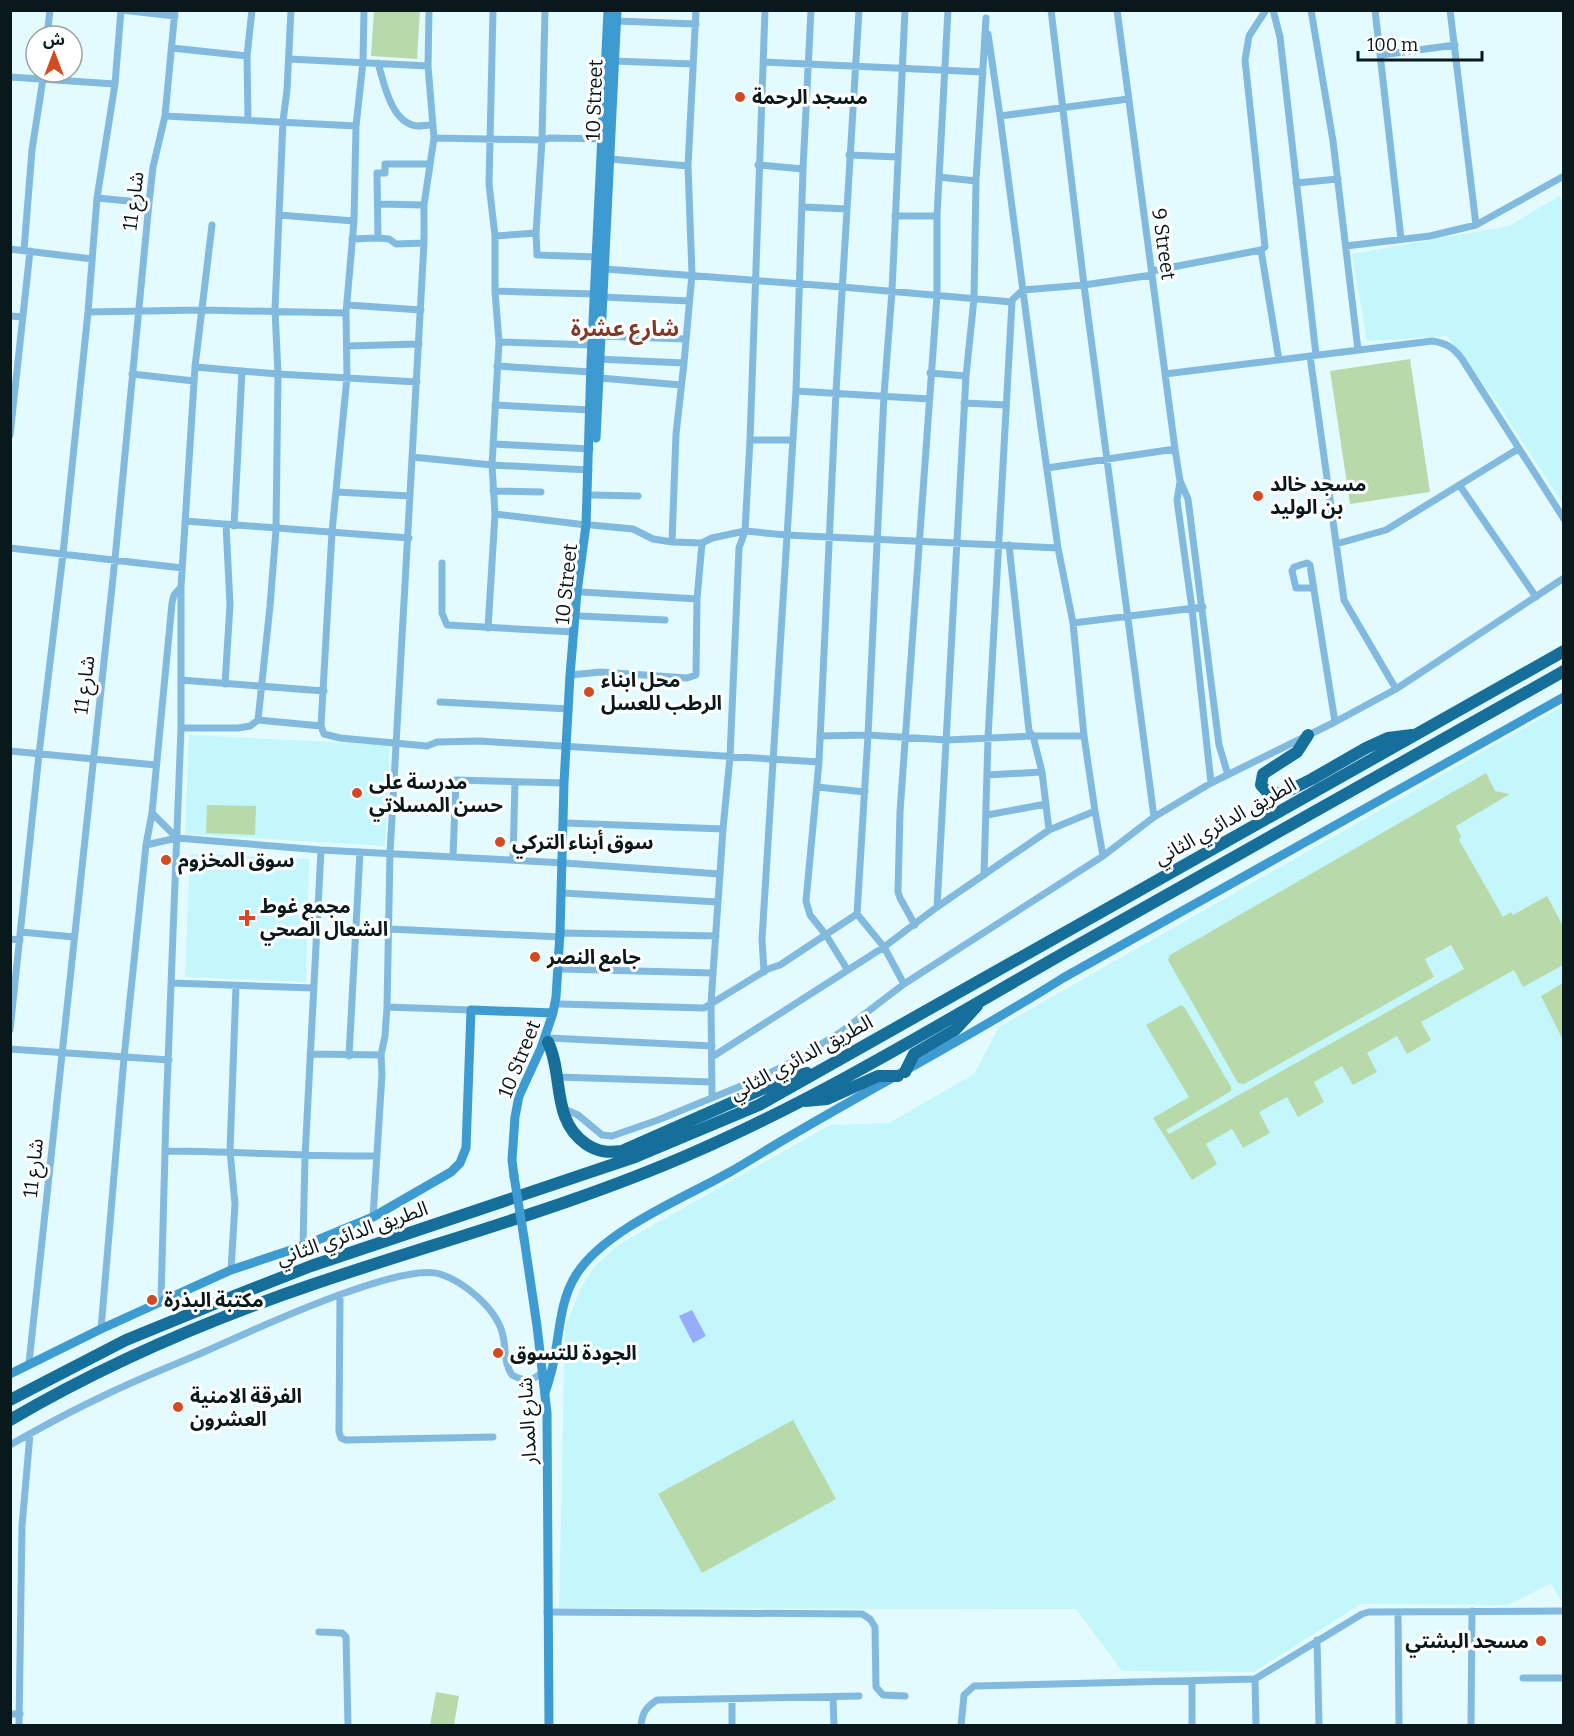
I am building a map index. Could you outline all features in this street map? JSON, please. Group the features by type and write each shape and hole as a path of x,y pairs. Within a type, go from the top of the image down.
{"highway":[{"name":"الطريق الدائري الثاني","path":"10,1400 126,1340 229,1298 311,1266 635,1157 759,1105 1416,735 1563,649"},
{"name":"الطريق الدائري الثاني","path":"10,1420 37,1404 132,1357 232,1313 628,1179 698,1151 847,1076 1563,671"},
{"path":"1308,735 1297,752 1263,774 1261,785 1270,795 1276,795 1304,783 1388,738 1416,735"},
{"path":"798,1101 827,1100 878,1076 901,1074 914,1054 955,1030 982,999"},
{"path":"548,1040 553,1052 566,1121 572,1132 583,1142 595,1150 609,1153 622,1151 784,1079 825,1068"}],"main road":[{"name":"10 Street","path":"514,1117 548,1040 559,1004 573,632 593,495 600,378 595,339 599,296 605,269 609,159 606,139 608,10"},
{"name":"10 Street","path":"599,296 597,257 614,61 616,10"},
{"name":"10 Street","path":"514,1117 519,1096 541,1048 553,1013 561,935 564,783 569,746 569,710 588,525 591,372 596,359"},
{"path":"545,1393 554,1361 558,1329 568,1289 585,1263 601,1247 646,1218 999,1019 1073,972 1563,697"},
{"path":"10,1374 101,1329 231,1270 303,1246 373,1217 451,1172 460,1164 466,1148 468,1042 471,1010 553,1013"},
{"name":"شارع المدار","path":"514,1117 512,1160 545,1393 549,1725"}],"street":[{"path":"10,1030 63,554 88,312 97,198 115,84 122,10 175,13"},
{"path":"248,119 247,56 252,10"},
{"path":"258,720 276,530 278,374 275,310 283,121 291,10"},
{"path":"364,10 363,62 356,126 354,221 347,309 347,377 332,532 321,726 324,734 427,746 437,742 479,741 819,762"},
{"path":"373,1217 382,1074 381,1055 387,1007 390,854 421,310 424,205 434,138 428,66 429,10"},
{"path":"488,628 495,514 492,465 499,342 495,291 495,236 489,184 493,10"},
{"path":"545,10 537,255 597,257"},
{"path":"672,542 676,434 692,274 688,166 696,10"},
{"path":"712,1097 711,1003 730,757 739,548 745,531 750,440 765,10"},
{"path":"764,972 762,939 796,391 811,10"},
{"path":"847,969 826,935 810,915 806,901 819,762 836,392 859,10"},
{"path":"904,984 884,947 857,914 884,395 892,291 905,10"},
{"path":"915,925 898,892 900,812 937,296 937,216 948,10"},
{"path":"1051,10 1084,285 1154,817"},
{"name":"9 Street","path":"1117,10 1174,449 1180,481 1188,499 1219,745 1228,775"},
{"path":"984,875 988,738 1012,302 1023,290 1084,285 1152,273 1261,250 1265,247 1245,60 1249,36 1266,10"},
{"path":"1273,10 1280,37 1313,356 1344,600 1396,688"},
{"path":"1311,10 1333,141 1358,350"},
{"path":"1375,10 1401,239"},
{"path":"1450,10 1476,225"},
{"name":"شارع 11","path":"29,1364 115,559 149,203 153,167 165,116 175,13"},
{"path":"937,908 964,403 974,299 976,181 985,14"},
{"path":"985,14 1058,548 1073,623 1084,735 1103,856"},
{"path":"616,21 696,24"},
{"path":"1381,55 1455,45"},
{"path":"172,48 247,56"},
{"path":"289,59 428,66"},
{"path":"614,61 693,64"},
{"path":"763,62 983,72"},
{"path":"378,63 387,93 405,122 416,126 432,125"},
{"path":"84,81 115,84"},
{"path":"10,435 22,317 32,150 43,84"},
{"path":"1000,116 1128,99"},
{"path":"165,116 356,126"},
{"path":"434,138 606,139"},
{"path":"849,155 898,157"},
{"path":"609,159 688,166"},
{"path":"378,238 377,173 385,173 385,164 429,164"},
{"path":"758,165 803,169"},
{"path":"1346,246 1430,236 1476,225 1563,176"},
{"path":"939,177 976,181"},
{"path":"1296,183 1338,179"},
{"path":"97,198 149,203"},
{"path":"379,204 424,205"},
{"path":"803,207 847,209"},
{"path":"279,215 354,221"},
{"path":"895,216 937,216"},
{"path":"161,1301 181,728 181,587 195,367 212,225"},
{"path":"495,236 536,233"},
{"path":"352,239 388,239 396,244 424,243"},
{"path":"10,249 92,259"},
{"path":"1261,250 1279,360"},
{"path":"605,269 692,274 1012,302"},
{"path":"495,291 689,301"},
{"path":"88,312 421,310"},
{"path":"10,316 22,317"},
{"path":"499,342 687,339"},
{"path":"1166,374 1432,342 1448,345 1455,349 1462,359 1563,519"},
{"path":"347,345 419,344"},
{"path":"596,359 684,363"},
{"path":"497,366 591,372"},
{"path":"195,367 417,382"},
{"path":"234,526 242,371"},
{"path":"930,373 966,376"},
{"path":"132,374 194,381"},
{"path":"600,378 681,385"},
{"path":"796,391 929,399"},
{"path":"964,403 1005,405"},
{"path":"495,405 590,410"},
{"path":"750,440 793,440"},
{"path":"493,444 590,449"},
{"path":"1047,468 1174,449"},
{"path":"1336,544 1386,530 1518,449"},
{"path":"412,457 492,465 589,470"},
{"name":"9 Street","path":"1180,481 1177,500 1192,609 1211,783"},
{"path":"1460,486 1536,597"},
{"path":"493,491 541,492"},
{"path":"336,492 410,496"},
{"path":"593,495 638,496"},
{"path":"495,514 626,528 653,539 672,542 702,543 712,538 745,531 1058,548"},
{"path":"185,521 276,530 409,538"},
{"path":"225,684 230,605 226,525"},
{"path":"573,674 600,672 687,678 696,675 697,598 702,543"},
{"path":"1009,545 1029,731 1033,736 1042,772 1049,830"},
{"path":"10,548 182,568"},
{"path":"442,563 442,613 447,625 573,632"},
{"path":"562,1108 578,1115 607,1137 658,1120 797,1059 841,1032 904,984 1103,856 1154,817 1211,783 1335,722 1396,688 1563,578"},
{"path":"101,1329 124,1058 146,845 152,813 172,603 174,595 181,587"},
{"path":"1313,588 1335,722"},
{"path":"582,592 697,598"},
{"path":"1073,623 1203,608"},
{"path":"580,616 665,620"},
{"path":"181,680 324,691"},
{"path":"440,702 569,710"},
{"path":"181,728 238,728 250,726 258,720 321,726"},
{"path":"820,736 868,735 947,741 1084,735"},
{"path":"10,751 156,765"},
{"path":"987,775 1042,772"},
{"path":"453,856 455,782 458,780 564,783"},
{"path":"513,860 515,782"},
{"path":"817,787 865,792"},
{"path":"987,815 1046,804"},
{"path":"712,1057 884,947 1049,830 1095,811"},
{"path":"152,813 177,838"},
{"path":"566,823 723,829"},
{"path":"146,845 177,838 321,850 453,856 720,874"},
{"path":"303,1246 305,1156 321,850"},
{"path":"350,1056 360,852"},
{"path":"563,893 718,902"},
{"path":"559,1004 704,1008 780,965 857,914"},
{"path":"389,929 561,935 716,936"},
{"path":"10,939 20,936 74,937"},
{"path":"561,969 713,973"},
{"path":"172,983 314,988"},
{"path":"231,1270 235,1204 230,1151 236,986"},
{"path":"387,1007 471,1010"},
{"path":"548,1040 712,1046"},
{"path":"10,1049 169,1060"},
{"path":"310,1054 381,1055"},
{"path":"557,1077 712,1082"},
{"path":"165,1151 377,1156"},
{"path":"10,1445 99,1397 340,1295 368,1285 423,1273 440,1274 466,1289 492,1312 503,1334 507,1366 512,1375 530,1380 543,1371"},
{"path":"340,1295 339,1432 341,1438 346,1440 494,1437"},
{"path":"19,1725 22,1526 30,1434"},
{"path":"1471,1725 1472,1611"},
{"path":"962,1725 964,1695 974,1686 1255,1679 1362,1614 1563,1611"},
{"path":"547,1612 862,1614 875,1626 876,1687 884,1695 905,1696"},
{"path":"1398,1612 1399,1725"},
{"path":"319,1632 342,1633 346,1637 348,1725"},
{"path":"1317,1640 1319,1725"},
{"path":"1523,1678 1563,1678"},
{"path":"1255,1679 1256,1725"},
{"path":"1192,1681 1192,1725"},
{"path":"642,1725 642,1717 647,1707 657,1700 859,1696"},
{"path":"833,1697 834,1725"},
{"path":"732,1699 732,1725"},
{"path":"10,1714 20,1714"}],"shaded area":[{"path":"1559,196 1564,202 1563,504 1496,401 1447,336 1367,341 1352,254 1509,226"},
{"path":"1563,706 1563,1604 1551,1583 1508,1605 1361,1604 1254,1672 1122,1671 1076,1609 559,1608 565,1327 581,1288 594,1267 618,1245 830,1125 889,1123 974,1074 999,1027"},
{"path":"189,735 390,745 385,846 185,834"},
{"name":"مجمع غوط الشعال الصحي","path":"190,854 309,859 306,982 185,977"}],"green space":[{"path":"374,11 420,11 417,59 371,56"},
{"path":"1410,359 1430,492 1350,504 1330,371"},
{"path":"1486,773 1495,791 1510,794 1456,826 1461,837 1459,840 1503,917 1511,912 1513,915 1547,896 1563,926 1563,965 1523,987 1514,970 1421,1022 1431,1040 1407,1054 1397,1036 1367,1053 1377,1072 1353,1085 1342,1066 1314,1082 1324,1102 1298,1117 1287,1097 1259,1112 1270,1133 1243,1148 1232,1129 1206,1144 1217,1164 1192,1180 1153,1118 1189,1097 1146,1025 1181,1005 1185,1008 1231,1087 1231,1091 1166,1130 1169,1134 1464,969 1451,945 1425,959 1434,977 1244,1084 1238,1083 1168,960 1170,955"},
{"path":"207,805 256,806 255,835 206,833"},
{"path":"1563,983 1563,1040 1541,996"},
{"path":"793,1420 836,1499 702,1573 658,1494"},
{"path":"436,1692 459,1696 454,1725 430,1725"}],"water":[{"path":"692,1310 706,1336 693,1343 679,1316"}],"place":[{"name":"مسجد الرحمة","path":"740,97"},
{"name":"مسجد خالد بن الوليد","path":"1258,496"},
{"name":"محل ابناء الرطب للعسل","path":"589,692"},
{"name":"مدرسة على حسن المسلاتي","path":"357,793"},
{"name":"سوق أبناء التركي","path":"500,842"},
{"name":"سوق المخزوم","path":"166,860"},
{"name":"مجمع غوط الشعال الصحي","path":"247,918"},
{"name":"جامع النصر","path":"535,957"},
{"name":"مكتبة البذرة","path":"152,1300"},
{"name":"الجودة للتسوق","path":"498,1353"},
{"name":"الفرقة الامنية العشرون","path":"178,1407"},
{"name":"مسجد البشتي","path":"1541,1641"}],"district":[{"name":"شارع عشرة","path":"625,328"}]}
